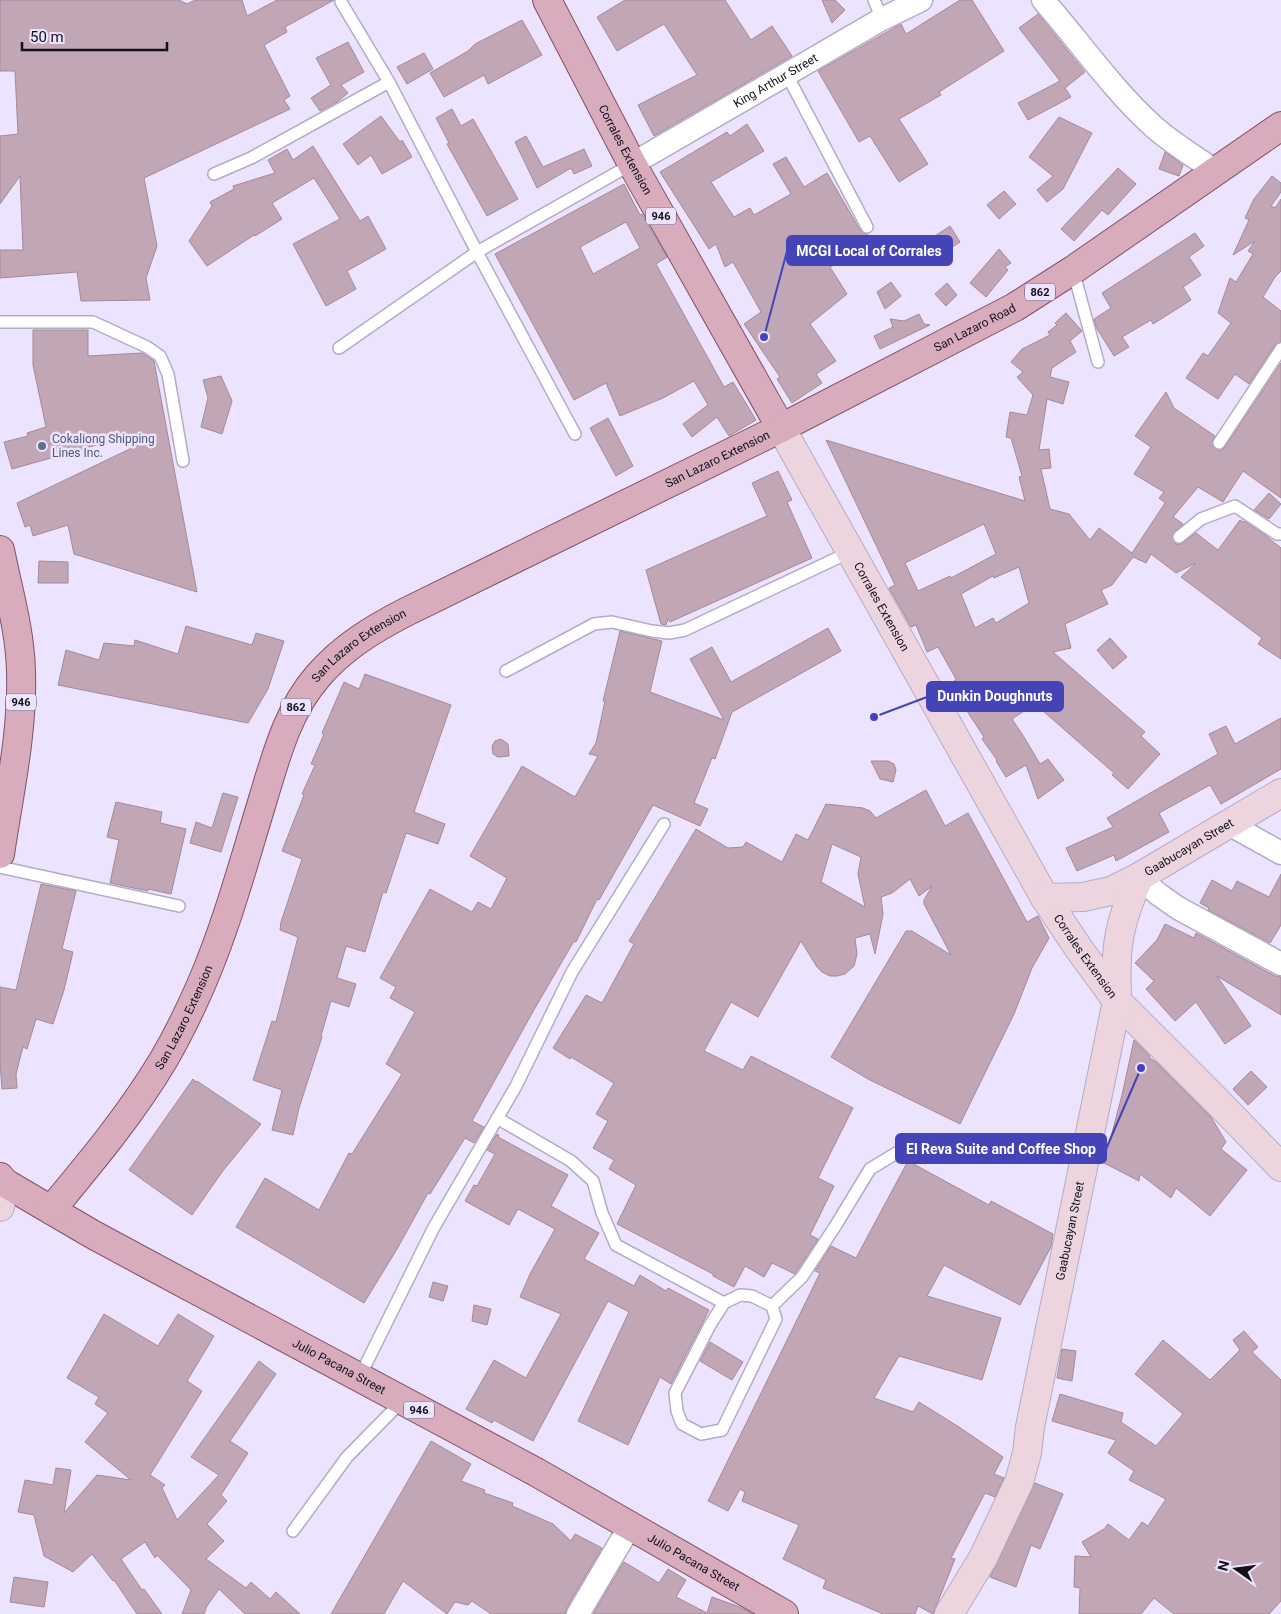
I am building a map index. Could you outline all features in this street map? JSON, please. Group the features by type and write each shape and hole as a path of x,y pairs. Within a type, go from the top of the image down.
{"main road":[{"name":"Corrales Extension","path":"547,0 632,164 1045,898 1078,949 1117,1001 1281,1168"},
{"name":"San Lazaro Road","path":"781,428 1015,307 1073,270 1281,126"},
{"name":"San Lazaro Extension","path":"51,1210 108,1140 139,1096 164,1060 182,1024 202,983 219,938 277,753 289,721 300,699 317,676 356,640 379,626 781,428"},
{"name":"946","path":"0,550 18,636 21,670 18,740 0,854"},
{"name":"Gaabucayan Street","path":"949,1614 983,1558 1019,1482 1027,1453 1030,1427 1117,1001 1119,938 1139,877 1281,793"},
{"path":"1045,898 1083,897 1099,894 1111,891 1139,877"},
{"name":"Julio Pacana Street","path":"1,1188 51,1210 142,1262 536,1472 784,1614"}],"street":[{"name":"King Arthur Street","path":"632,164 786,73 878,9 921,0"},
{"path":"1043,0 1094,62 1155,128 1216,172"},
{"path":"1228,823 1281,853"},
{"path":"1139,877 1178,908 1281,964"},
{"path":"578,1614 630,1526"}],"lane":[{"path":"341,2 389,82 477,252 575,434"},
{"path":"786,73 867,227"},
{"path":"214,174 251,158 389,82"},
{"path":"339,348 477,252 632,164"},
{"path":"1073,270 1098,362"},
{"path":"0,322 93,322 147,347 160,356 168,374 183,461"},
{"path":"1219,443 1281,350"},
{"path":"1179,537 1201,519 1235,506 1277,534 1281,534"},
{"path":"506,671 594,624 612,622 669,633 685,630 850,552"},
{"path":"359,1378 433,1229 516,1086 572,972 664,824"},
{"path":"0,867 179,906"},
{"path":"497,1118 571,1160 593,1181 602,1213 616,1245 724,1303"},
{"path":"772,1306 802,1277 870,1169 903,1149 936,1148"},
{"path":"740,1295 752,1296 772,1306 776,1319 722,1430 701,1434 682,1424 677,1410 676,1393 710,1325 724,1303 740,1295"},
{"path":"293,1530 347,1457 402,1401"}],"building":[{"path":"0,0 179,0 187,4 195,0 242,0 247,16 277,0 334,0 285,27 287,32 264,45 290,96 284,100 290,109 144,178 157,246 146,278 150,300 81,301 77,272 0,278 0,250 23,250 20,176 0,204 0,136 18,134 15,71 0,71"},
{"path":"625,0 725,0 751,40 772,26 792,56 654,136 638,105 697,75 664,24 617,51 597,17"},
{"path":"822,0 835,0 845,10 832,23"},
{"path":"960,0 972,0 1004,51 939,92 941,95 899,119 928,164 899,182 870,136 859,142 818,71 901,24 906,34"},
{"path":"1038,14 1085,72 1065,88 1071,97 1028,120 1018,103 1060,81 1019,28"},
{"path":"522,20 542,55 488,84 484,75 444,97 430,73 468,51 475,44"},
{"path":"348,42 364,72 341,85 348,93 337,102 320,111 311,98 331,85 316,58"},
{"path":"424,53 433,69 407,84 397,67"},
{"path":"452,109 461,126 473,119 518,199 487,216 447,144 449,143 436,118"},
{"path":"381,116 400,142 402,140 412,157 382,174 371,155 358,165 343,144"},
{"path":"1059,117 1092,133 1063,189 1047,202 1037,190 1053,176 1029,157"},
{"path":"747,124 764,151 711,182 734,217 750,208 754,215 791,194 773,164 786,157 804,187 827,173 860,230 867,234 871,242 830,267 847,294 810,324 836,361 816,374 822,383 792,403 777,379 780,377 744,324 761,312 733,262 725,267 716,244 709,249 660,172 727,132 730,136"},
{"path":"526,136 543,167 584,149 592,166 574,174 571,168 537,188 515,142"},
{"path":"313,146 360,221 368,216 386,249 347,271 356,289 326,306 293,244 340,219 314,178 272,203 282,219 207,266 189,241 212,206 210,202 234,189 233,186 275,173 268,160 287,149 293,160"},
{"path":"1165,152 1183,165 1179,176 1159,169"},
{"path":"1118,168 1136,184 1108,215 1102,210 1074,241 1061,229"},
{"path":"1272,176 1281,183 1281,192 1271,206 1275,208 1281,199 1281,271 1275,277 1263,297 1281,311 1281,342 1275,345 1249,384 1235,374 1218,399 1186,378 1203,353 1208,356 1231,323 1218,313 1230,278 1236,282 1253,254 1248,251 1255,241 1233,255 1249,220 1245,218 1254,199"},
{"path":"624,184 640,215 642,214 667,257 656,264 724,387 733,382 756,420 729,436 717,417 692,437 683,424 708,405 694,381 663,398 620,416 606,383 574,400 495,254","holes":["626,222 640,248 593,274 580,247"]},
{"path":"1004,191 1016,204 999,219 987,205"},
{"path":"950,226 960,242 928,263 920,250 937,239 935,236"},
{"path":"1195,233 1204,246 1189,257 1201,275 1183,287 1191,300 1153,324 1151,320 1122,337 1129,347 1114,356 1096,327 1094,319 1111,308 1102,293"},
{"path":"999,249 1011,263 1005,267 1008,270 986,297 970,283"},
{"path":"891,282 901,296 885,309 877,292"},
{"path":"947,283 957,295 946,306 935,294"},
{"path":"1066,313 1082,331 1070,341 1076,352 1052,368 1050,377 1069,382 1063,404 1047,399 1039,450 1049,449 1051,468 1041,469 1050,509 1069,514 1090,540 1099,528 1132,553 1165,503 1159,498 1164,492 1134,474 1151,447 1135,436 1166,392 1174,408 1215,436 1212,442 1213,447 1222,450 1281,363 1281,498 1243,471 1223,502 1198,487 1173,517 1183,524 1174,532 1172,538 1176,544 1181,544 1196,533 1218,550 1240,520 1265,535 1281,548 1281,659 1258,644 1262,638 1181,577 1196,563 1176,573 1151,554 1146,563 1133,557 1112,585 1101,590 1108,604 1065,624 1071,648 1053,652 1145,732 1141,736 1160,754 1128,789 1112,775 1114,773 1035,704 1012,719 1040,764 1048,759 1064,780 1038,799 1026,765 1006,777 982,739 984,737 963,705 968,701 954,681 956,679 938,647 927,652 916,625 911,627 889,588 895,585 826,440 1025,501 1019,477 1022,476 1011,438 1006,437 1010,412 1027,415 1033,395 1017,377 1023,372 1011,362 1022,349 1050,335 1048,332 1057,325 1055,323","holes":["984,524 996,554 951,578 950,576 918,591 905,563","1019,567 1029,603 996,623 993,618 975,628 961,594 993,576 994,578"]},
{"path":"919,314 924,324 930,325 880,349 874,336 893,327 890,319 904,321"},
{"path":"33,330 88,330 88,356 142,353 154,361 197,592 74,554 68,525 33,536 30,525 25,527 17,503 136,446 132,435 12,469 4,442 28,436 27,433 46,427 33,365"},
{"path":"221,376 232,401 222,434 201,427 208,398 203,380"},
{"path":"608,418 633,466 616,476 590,428"},
{"path":"778,471 792,500 787,502 812,558 670,622 668,619 666,625 661,624 646,570 767,516 752,483"},
{"path":"1269,493 1281,504 1269,519 1254,510"},
{"path":"39,561 68,562 68,583 38,583"},
{"path":"186,626 252,645 256,633 284,641 268,689 248,723 58,685 66,650 99,660 104,643 134,646 135,640 178,654"},
{"path":"828,628 841,651 732,712 715,759 712,758 694,803 708,809 700,826 653,805 599,900 597,899 576,942 574,941 535,1008 472,1121 484,1127 474,1143 465,1138 430,1194 428,1193 364,1303 236,1227 265,1178 319,1210 349,1153 352,1154 402,1074 386,1064 415,1012 390,998 396,987 380,978 430,889 472,912 478,902 491,909 507,878 470,856 522,766 575,797 598,756 589,754 596,743 605,701 603,701 620,631 662,641 650,692 724,720 690,659 712,647 731,682"},
{"path":"1110,638 1127,657 1113,669 1097,650"},
{"path":"365,674 451,705 414,812 445,824 438,844 406,833 386,893 383,892 365,952 346,946 337,978 356,984 349,1007 331,1001 322,1037 299,1108 293,1135 272,1130 282,1090 253,1080 272,1021 276,1022 298,937 280,930 302,859 282,851 304,795 302,794 315,765 311,764 324,734 322,733 344,682 359,689"},
{"path":"1281,718 1281,769 1221,804 1210,785 1159,813 1169,832 1116,861 1114,855 1077,871 1066,848 1113,827 1107,818 1218,754 1209,734 1226,726 1235,744"},
{"path":"501,739 508,744 509,756 498,757 493,754 492,746 495,741"},
{"path":"871,761 888,761 894,764 896,770 893,782 880,779"},
{"path":"926,790 945,826 968,813 1027,922 1038,916 1049,938 1032,968 1014,1014 960,1124 868,1079 831,1057 906,931 912,931 951,955 924,904 924,900 932,886 919,896 910,879 892,893 881,897 883,914 875,954 870,934 855,938 857,954 854,966 845,974 830,976 822,972 801,941 758,1017 731,1002 704,1051 743,1070 751,1056 853,1108 818,1178 834,1186 810,1235 818,1239 795,1274 772,1263 764,1277 745,1266 734,1287 617,1224 636,1185 609,1169 614,1160 593,1148 608,1121 596,1114 614,1083 553,1048 586,995 602,1003 634,944 629,941 696,829 728,848 743,847 746,842 782,862 796,834 808,840 826,804 863,808 870,811 876,818","holes":["832,844 861,857 858,874 865,907 821,882"]},
{"path":"223,793 238,797 221,852 190,843 196,822 212,828"},
{"path":"116,802 162,812 160,823 186,829 171,894 110,883 119,840 107,837"},
{"path":"1281,874 1281,925 1270,943 1208,910 1209,908 1200,903 1212,880 1232,891 1237,881 1269,897"},
{"path":"41,884 76,891 62,949 73,952 53,1024 36,1019 27,1049 23,1047 16,1074 17,1088 2,1089 0,987 16,990"},
{"path":"1165,924 1194,938 1196,933 1275,976 1281,977 1281,1015 1217,976 1251,1026 1225,1044 1196,1002 1175,1021 1146,989 1154,981 1135,963 1157,940"},
{"path":"1134,1040 1211,1117 1226,1142 1221,1149 1247,1170 1210,1216 1176,1188 1171,1198 1140,1174 1139,1181 1104,1163"},
{"path":"1251,1071 1267,1087 1248,1105 1233,1089"},
{"path":"193,1079 261,1124 222,1172 192,1215 129,1170"},
{"path":"497,1134 499,1135 498,1137 568,1175 551,1206 599,1233 584,1259 634,1286 640,1275 666,1291 668,1288 709,1310 671,1384 660,1377 628,1445 578,1421 629,1312 608,1301 533,1441 494,1420 492,1423 466,1409 494,1360 526,1378 561,1314 520,1297 530,1274 555,1229 518,1209 509,1225 465,1201 474,1185 477,1186 495,1154 487,1150"},
{"path":"908,1161 989,1205 991,1201 1053,1234 1051,1247 1020,1305 944,1265 927,1296 1001,1318 982,1380 899,1356 874,1398 913,1412 919,1402 1003,1457 994,1474 1004,1478 995,1497 985,1493 951,1558 955,1559 933,1614 918,1606 915,1614 883,1614 823,1588 826,1580 783,1559 799,1525 742,1501 745,1492 740,1489 728,1511 708,1501 820,1273 815,1271 831,1246 856,1258"},
{"path":"433,1282 448,1286 443,1301 429,1297"},
{"path":"474,1305 491,1309 487,1325 472,1321"},
{"path":"104,1314 158,1346 178,1314 214,1336 187,1381 202,1391 150,1475 165,1485 162,1488 177,1520 219,1475 191,1457 259,1361 276,1374 230,1441 248,1453 221,1495 227,1501 207,1524 224,1541 206,1559 246,1588 251,1582 270,1599 276,1592 300,1614 245,1614 219,1589 207,1606 204,1614 182,1614 191,1590 157,1555 155,1558 145,1542 121,1559 142,1590 144,1589 162,1614 137,1614 114,1580 92,1554 73,1572 44,1556 34,1515 18,1512 25,1480 53,1485 56,1468 71,1470 64,1513 97,1475 131,1480 85,1442 108,1413 95,1404 99,1397 67,1378"},
{"path":"1244,1331 1258,1347 1252,1352 1281,1380 1281,1601 1269,1614 1174,1614 1154,1598 1141,1614 1079,1614 1080,1588 1074,1587 1075,1556 1091,1557 1082,1542 1104,1529 1108,1524 1129,1540 1142,1522 1148,1526 1166,1499 1129,1480 1134,1471 1108,1453 1116,1440 1052,1421 1060,1394 1123,1413 1121,1422 1156,1446 1183,1414 1135,1374 1163,1340 1210,1380 1240,1350 1233,1340"},
{"path":"710,1342 743,1362 732,1380 700,1361"},
{"path":"1062,1349 1076,1351 1072,1381 1057,1378"},
{"path":"431,1441 471,1464 461,1481 485,1490 484,1493 513,1503 512,1506 553,1524 571,1541 575,1534 602,1548 567,1607 565,1614 491,1614 472,1601 468,1605 455,1602 447,1614 403,1581 384,1614 331,1614"},
{"path":"1035,1483 1063,1494 1040,1549 1031,1545 1016,1587 990,1577"},
{"path":"624,1562 659,1583 668,1569 686,1580 676,1597 707,1613 712,1597 753,1614 593,1614"},
{"path":"14,1577 48,1582 44,1607 10,1602"}],"place":[{"name":"MCGI Local of Corrales","path":"764,337"},
{"name":"Cokaliong Shipping Lines Inc.","path":"42,446"},
{"name":"Dunkin Doughnuts","path":"874,717"},
{"name":"El Reva Suite and Coffee Shop","path":"1141,1068"}]}
